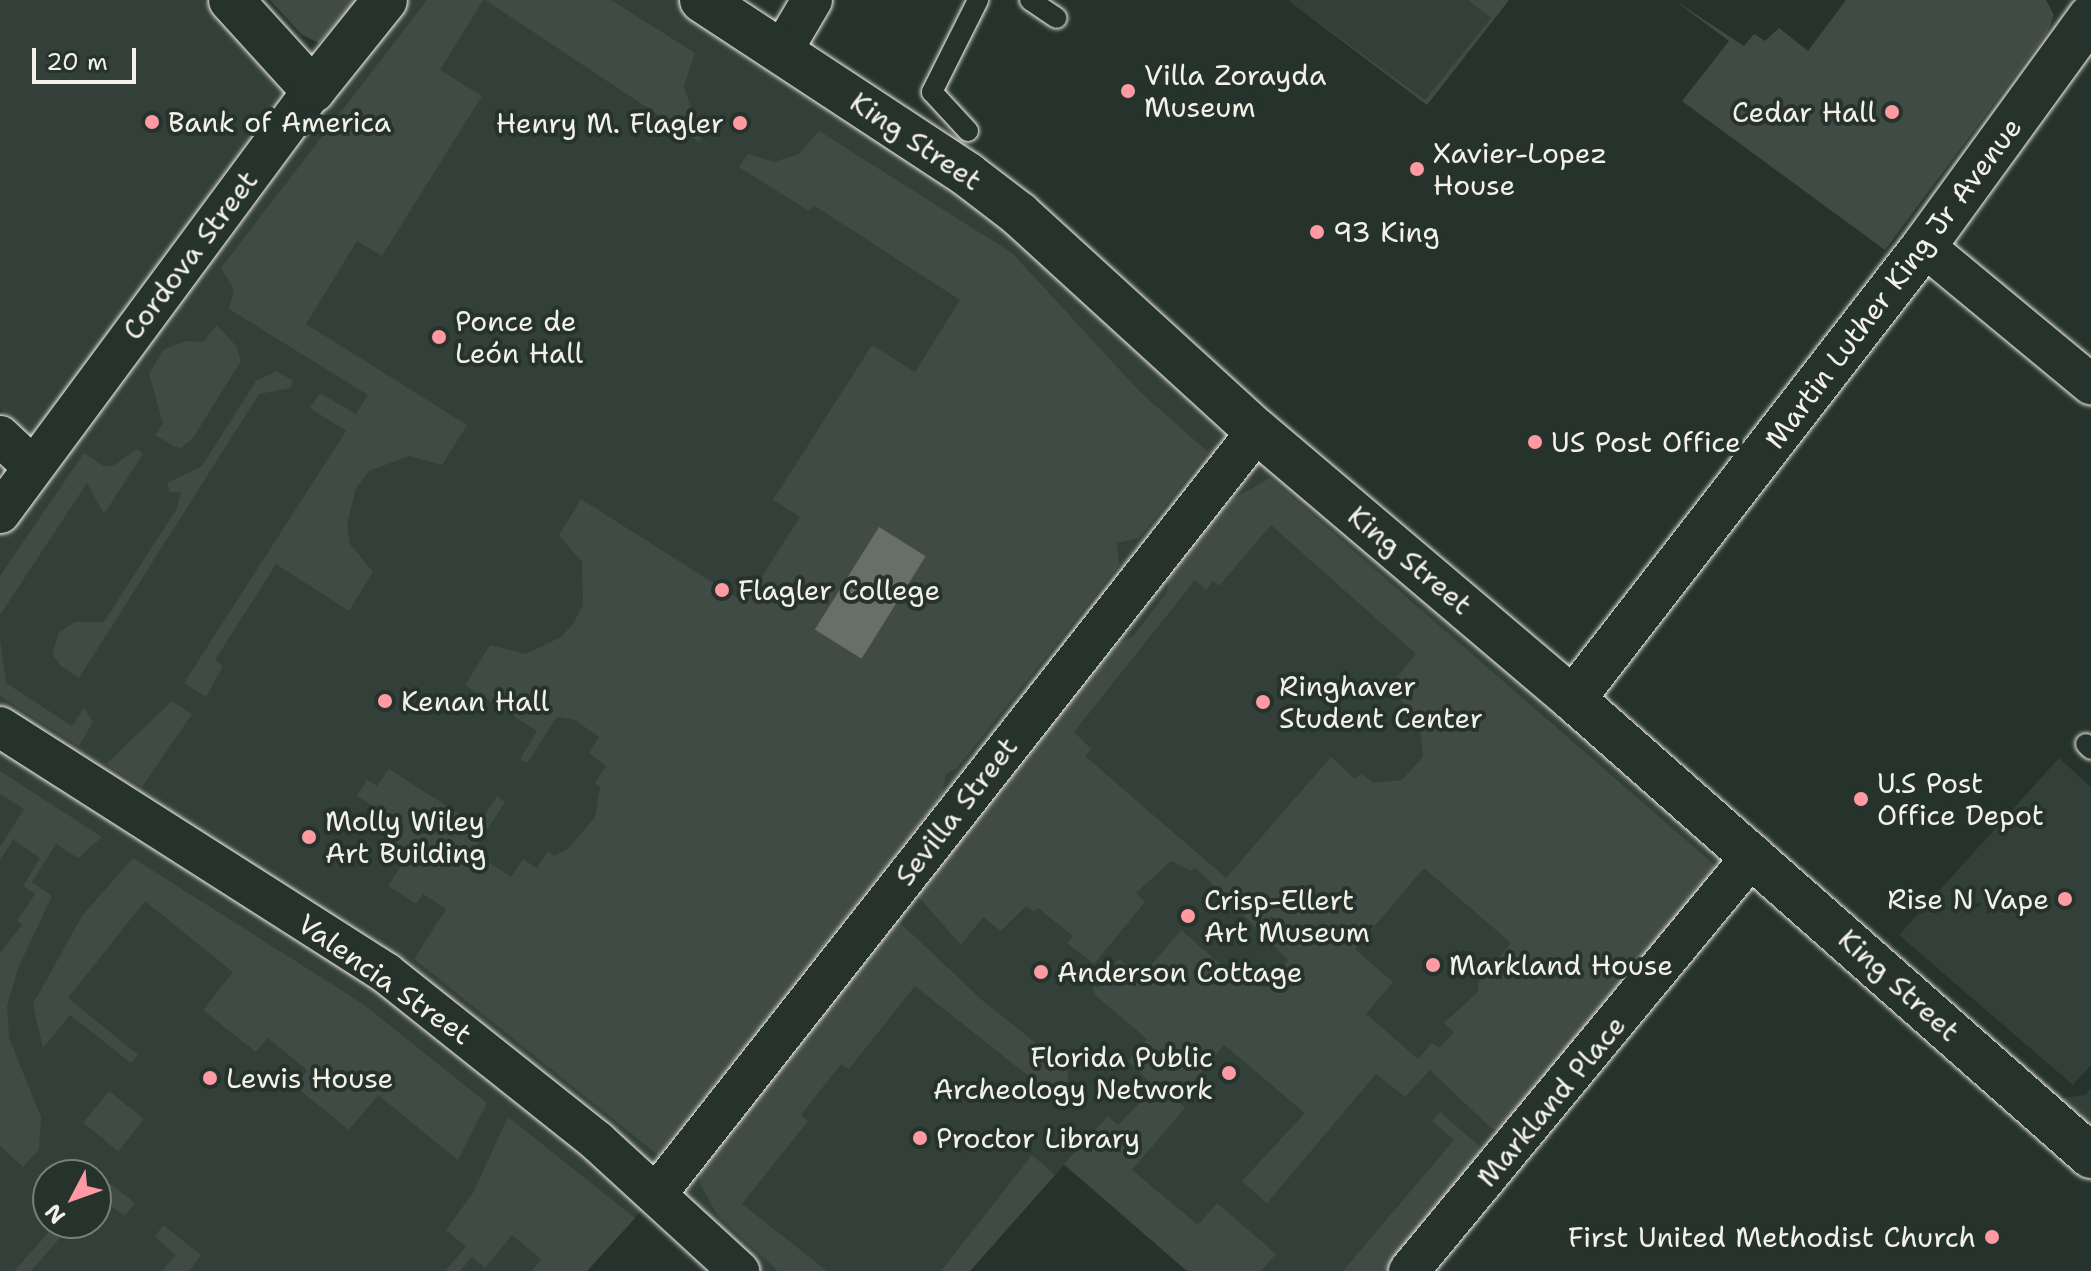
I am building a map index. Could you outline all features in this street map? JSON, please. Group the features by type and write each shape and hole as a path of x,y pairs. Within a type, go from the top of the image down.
{"main road":[{"path":"231,0 313,90"},
{"name":"Cordova Street","path":"313,90 385,0"},
{"name":"King Street","path":"702,0 782,51 1019,214 1257,431 1753,855 2091,1156"},
{"name":"Martin Luther King Jr Avenue","path":"1573,699 1924,246 2091,16"}],"street":[{"path":"782,51 812,0"},
{"path":"2084,0 2091,5"},
{"name":"Cordova Street","path":"0,513 313,90"},
{"path":"1924,246 2091,384"},
{"name":"Sevilla Street","path":"658,1192 1257,431"},
{"path":"0,436 33,467"},
{"name":"Valencia Street","path":"0,727 386,973 658,1192 739,1271"},
{"name":"Markland Place","path":"1409,1271 1753,855"}],"lane":[{"path":"968,131 932,92 978,0"},
{"path":"1030,0 1057,18"}],"shaded area":[{"path":"0,0 203,0 288,93 32,438 0,409"},
{"path":"270,0 359,0 319,43 302,35"},
{"name":"Flagler College","path":"385,0 702,0 946,160 1753,855 1409,1271 1187,1271 1064,1165 970,1271 739,1271 658,1192 587,1271 0,1271 0,461 22,481"},
{"path":"427,0 483,0 440,70 482,96 382,256 357,241 306,324 467,425 442,465 409,456 369,471 356,488 347,525 350,544 373,572 349,611 276,564 215,660 223,666 206,697 184,683 346,431 310,408 320,393 356,414 368,395 229,309 234,290 221,268"},
{"path":"485,0 611,0 695,53 684,86 692,112 708,129 699,142"},
{"path":"1288,0 1509,0 1427,105"},
{"path":"1288,0 1425,100 1491,18 1468,0 1509,0 1427,105"},
{"path":"1674,0 1744,46 1754,34 1765,41 1779,28 1808,51 1846,0 2046,0 2054,15 2048,31 1885,250 1682,101 1729,41"},
{"path":"819,131 1012,253 1141,393 1208,452 1139,538 1117,543 1119,565 957,768 946,774 942,795 658,1155 414,959 446,909 423,894 416,904 388,886 406,858 391,847 404,826 357,796 367,780 377,786 389,769 478,826 497,796 505,802 478,844 488,862 511,877 523,859 537,868 548,851 554,856 568,849 595,817 600,787 595,783 606,766 589,753 599,737 575,720 557,717 527,763 520,759 537,731 465,685 490,645 526,654 561,637 573,624 583,605 582,562 559,535 581,499 745,603 800,517 773,500 872,345 915,372 960,300 815,206 809,211 739,167 748,154 774,162 799,154"},
{"path":"217,325 236,346 241,361 193,438 181,448 173,446 155,435 163,423 149,374 163,350 185,341 203,342"},
{"path":"277,371 293,381 291,388 259,394 79,678 61,666 52,654 59,632 75,622 104,622 177,508 181,492 170,492 167,483 202,466 256,381"},
{"path":"137,449 143,454 104,514 87,483 0,615 0,576 84,453 104,466 114,465"},
{"path":"1270,478 1719,869 1506,1134 1490,1127 1430,1070 1405,1097 1376,1074 1267,1203 1242,1181 1305,1113 1224,1045 1177,1101 1185,1108 1132,1170 1198,1225 1217,1203 1276,1254 1261,1271 1187,1271 1064,1164 1108,1116 1118,1125 1148,1094 1144,1089 1150,1082 1128,1061 1147,1039 1094,994 1093,985 1097,988 1119,959 1141,977 1181,930 1229,972 1237,964 1264,988 1288,960 1195,867 1191,871 1171,861 1136,893 1145,902 1094,964 1067,943 1073,936 1038,908 1034,912 1026,906 1001,931 983,917 961,945 917,895 1101,662 1116,645 1133,636 1167,592 1169,574 1216,515 1236,497","holes":["1271,525 1416,654 1388,688 1414,712 1409,719 1420,728 1423,757 1402,780 1373,783 1361,773 1355,779 1331,757 1226,878 1085,756 1091,749 1074,732 1195,580 1206,590 1213,581 1219,586","1424,868 1511,943 1478,983 1478,992 1444,1023 1454,1032 1439,1048 1432,1043 1418,1059 1366,1014 1393,982 1355,949"]},
{"path":"879,527 926,556 862,659 815,630"},
{"path":"0,640 6,683 72,726 84,708 93,722 79,746 0,696"},
{"path":"172,701 192,714 142,787 106,764"},
{"path":"2059,758 2091,787 2091,1065 2073,1085 1899,935"},
{"path":"0,771 102,837 78,858 56,844 32,882 52,896 18,968 7,1007 9,1038 41,1117 39,1149 23,1167 0,1146 0,953 22,925 17,921 35,894 23,886 40,858 13,840 0,860 0,847 24,809 0,794"},
{"path":"133,858 363,1004 487,1103 458,1160 378,1095 349,1130 295,1086 307,1070 268,1038 256,1052 203,1010 233,972 145,901 68,998 138,1055 131,1063 70,1015 43,1048 33,1004 82,916"},
{"path":"896,919 983,1001 1061,1063 1068,1071 1068,1093 1060,1101 915,986 849,1069 841,1064 801,1115 808,1121 742,1204 827,1271 778,1271 718,1216 700,1184 700,1171"},
{"path":"1890,950 2062,1098 2085,1095 2091,1088 2091,1129"},
{"path":"109,1091 144,1119 118,1151 83,1123"},
{"path":"1440,1112 1478,1145 1484,1161 1393,1271 1343,1271 1454,1140 1432,1121"},
{"path":"508,1117 635,1218 587,1271 532,1271 541,1259 512,1235 485,1268 472,1257 460,1271 445,1271 466,1247 446,1230 473,1193"},
{"path":"1032,1155 1055,1175 970,1271 941,1271"},
{"path":"112,1185 135,1203 125,1216 112,1207"},
{"path":"163,1225 201,1255 189,1271 162,1271 176,1255 155,1237"},
{"path":"43,1239 59,1239 31,1271 14,1271"}],"place":[{"name":"Villa Zorayda Museum","path":"1128,91"},
{"name":"Cedar Hall","path":"1892,112"},
{"name":"Bank of America","path":"152,122"},
{"name":"Henry M. Flagler","path":"740,123"},
{"name":"Xavier-Lopez House","path":"1417,169"},
{"name":"93 King","path":"1317,232"},
{"name":"Ponce de León Hall","path":"439,337"},
{"name":"US Post Office","path":"1535,442"},
{"name":"Flagler College","path":"722,590"},
{"name":"Kenan Hall","path":"385,701"},
{"name":"Ringhaver Student Center","path":"1263,702"},
{"name":"U.S Post Office Depot","path":"1861,799"},
{"name":"Molly Wiley Art Building","path":"309,837"},
{"name":"Rise N Vape","path":"2065,899"},
{"name":"Crisp-Ellert Art Museum","path":"1188,916"},
{"name":"Markland House","path":"1433,965"},
{"name":"Anderson Cottage","path":"1041,972"},
{"name":"Florida Public Archeology Network","path":"1229,1073"},
{"name":"Lewis House","path":"210,1078"},
{"name":"Proctor Library","path":"920,1138"},
{"name":"First United Methodist Church","path":"1992,1237"}]}
